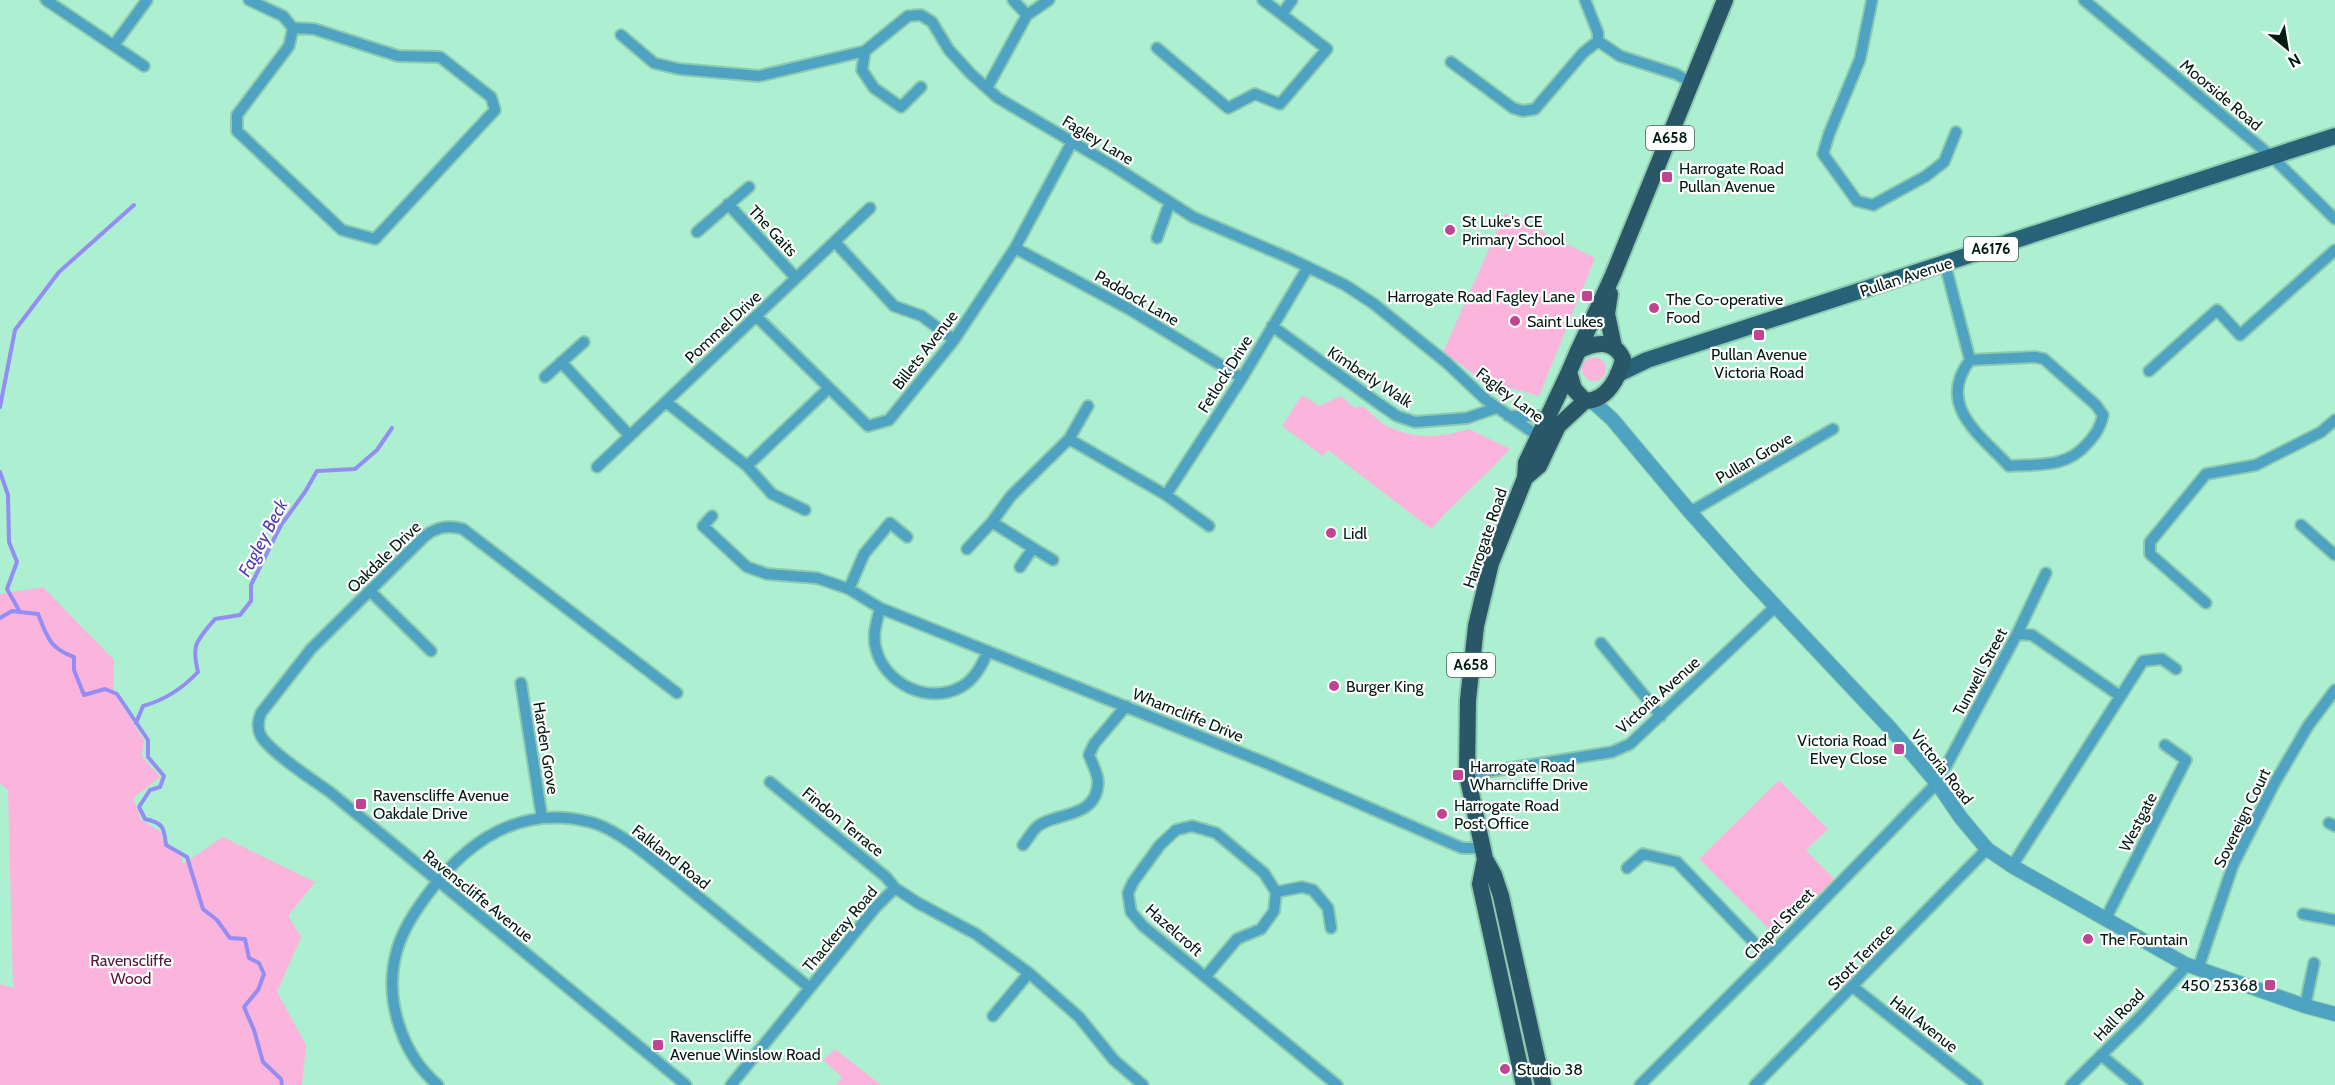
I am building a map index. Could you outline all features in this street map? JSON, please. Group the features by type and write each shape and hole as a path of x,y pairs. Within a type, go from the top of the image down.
{"highway":[{"name":"A658","path":"1578,351 1613,275 1725,0"},
{"name":"A658","path":"1613,275 1607,314 1617,366"},
{"path":"1578,351 1600,342 1617,366"},
{"name":"Harrogate Road","path":"1543,1085 1501,896 1484,854 1467,775 1468,700 1476,626 1491,563 1525,478 1539,466 1549,416 1578,351"},
{"name":"Harrogate Road","path":"1546,436 1589,401 1617,366"},
{"path":"1569,372 1574,389 1589,401"},
{"name":"Harrogate Road","path":"1484,854 1480,884 1524,1085"}],"main road":[{"name":"Pullan Avenue","path":"1617,366 1647,360 2335,136"}],"street":[{"path":"46,0 144,66"},
{"path":"114,45 147,0"},
{"path":"249,0 283,16 293,28 315,29 398,56 440,57 491,97 495,110 375,239 342,230 237,131 237,115 289,46 293,28"},
{"path":"1012,0 1027,15"},
{"path":"987,88 1027,15 1049,0"},
{"path":"1157,48 1228,108 1255,94 1281,104 1327,48 1263,0"},
{"path":"1282,14 1292,0"},
{"path":"1585,0 1598,33 1598,41"},
{"path":"1872,0 1860,59 1823,154 1857,201 1873,205 1926,176 1944,162 1956,132"},
{"name":"Moorside Road","path":"2084,0 2271,156 2335,219"},
{"name":"Fagley Lane","path":"621,35 654,63 712,74 759,76 865,51 908,16 921,15 932,22 949,50 971,75 998,98 1193,217 1345,285 1374,304 1447,363 1496,408 1546,436"},
{"path":"1451,62 1513,108 1523,111 1535,109 1583,53 1598,41"},
{"path":"1598,41 1620,56 1676,74 1692,83"},
{"path":"865,51 861,70 873,88 901,107 921,87"},
{"name":"Billets Avenue","path":"756,316 868,426 888,420 954,339 1015,248 1072,142"},
{"path":"698,232 749,187"},
{"path":"1157,238 1170,202"},
{"name":"The Gaits","path":"728,204 796,278"},
{"name":"Pommel Drive","path":"597,467 870,208"},
{"path":"835,242 894,306 922,316 954,339"},
{"name":"Paddock Lane","path":"1015,248 1129,309 1242,378"},
{"path":"2150,371 2217,310 2240,335 2335,250"},
{"path":"1945,264 1970,360"},
{"name":"Fetlock Drive","path":"1166,495 1242,378 1308,267"},
{"name":"Kimberly Walk","path":"1272,326 1397,416 1415,423 1467,418 1496,408"},
{"path":"545,377 584,342"},
{"path":"2035,357 2044,359 2096,405 2103,415 2099,430 2078,454 2067,461 2009,466 1964,416 1956,395 1960,374 1970,360 2035,357"},
{"path":"561,362 630,436"},
{"path":"1612,418 1617,366"},
{"path":"747,466 828,388"},
{"name":"Victoria Road","path":"1589,401 1612,418 1690,512 1862,696 1937,783 1961,818 1987,849 2105,920 2191,967 2335,1014"},
{"path":"666,402 747,466 772,494 805,510"},
{"path":"967,549 992,522 1011,496 1069,439 1088,406"},
{"path":"1508,416 1549,416"},
{"path":"2206,603 2150,554 2150,542 2206,474 2256,465 2321,432 2335,420"},
{"name":"Pullan Grove","path":"1690,512 1833,429"},
{"path":"1069,439 1166,495 1209,526"},
{"name":"Wharncliffe Drive","path":"712,516 703,526 747,567 767,574 817,578 849,589 880,608 1266,763 1462,848 1484,854"},
{"path":"992,522 1053,560"},
{"path":"849,589 864,554 890,523 907,537"},
{"path":"2301,525 2335,555"},
{"name":"Oakdale Drive","path":"258,725 261,713 311,650 431,531 447,527 463,529 677,693"},
{"path":"1020,567 1033,548"},
{"name":"Tunwell Street","path":"1937,783 2017,634 2046,573"},
{"path":"371,591 431,651"},
{"name":"Victoria Avenue","path":"1467,775 1612,752 1630,744 1776,606"},
{"path":"880,608 874,629 875,648 882,665 894,679 907,688 938,694 962,686 982,667 988,651"},
{"path":"2017,634 2032,635 2120,696"},
{"path":"1601,643 1661,716"},
{"path":"2012,866 2143,662 2162,659 2176,669"},
{"name":"Harden Grove","path":"521,683 542,818"},
{"name":"Sovereign Court","path":"2191,967 2233,865 2274,783 2308,726 2335,690"},
{"path":"1023,845 1036,827 1049,820 1066,817 1089,804 1096,792 1098,780 1089,755 1094,744 1126,706"},
{"name":"Ravenscliffe Avenue","path":"258,725 266,742 686,1085"},
{"name":"Westgate","path":"2105,920 2186,760 2165,745"},
{"name":"Findon Terrace","path":"770,782 880,872 895,888"},
{"name":"Chapel Street","path":"1640,1085 1937,783"},
{"name":"Falkland Road","path":"438,1085 424,1073 401,1033 392,993 396,954 412,916 437,881 462,855 488,835 527,820 554,817 592,822 627,840 810,988"},
{"name":"Hazelcroft","path":"1205,977 1237,939 1261,929 1274,911 1276,892 1264,873 1216,833 1192,826 1176,830 1160,845 1132,882 1128,893 1131,912 1143,926 1205,977 1337,1085"},
{"name":"Stott Terrace","path":"1755,1085 1987,849"},
{"path":"1627,868 1642,854 1677,862 1768,957"},
{"path":"1276,892 1302,886 1313,890 1328,908 1331,928"},
{"name":"Thackeray Road","path":"731,1085 875,908 895,888 976,934 1029,973 1079,1017 1114,1060 1143,1085"},
{"path":"2303,914 2335,920"},
{"path":"2305,1006 2314,963"},
{"name":"Hall Road","path":"2071,1085 2182,971 2191,967"},
{"path":"993,1016 1029,973"},
{"name":"Hall Avenue","path":"1853,987 1977,1085"},
{"path":"2101,1055 2137,1085"}],"green space":[{"path":"1505,213 1595,258 1539,396 1482,380 1443,352"},
{"path":"1594,357 1599,358 1605,364 1605,374 1599,380 1594,381 1589,380 1583,374 1582,369 1583,364 1589,358"},
{"path":"1302,395 1319,406 1341,396 1355,408 1363,406 1386,425 1409,434 1429,436 1469,429 1510,449 1431,529 1328,450 1323,456 1282,426"},
{"name":"Ravenscliffe Wood","path":"43,587 114,660 114,693 144,740 142,756 160,777 133,798 141,820 161,832 164,846 181,856 183,864 223,837 315,882 288,916 301,937 277,992 306,1045 302,1085 0,1085 0,984 13,988 8,790 0,784 0,594"},
{"path":"1779,780 1828,829 1806,850 1834,879 1776,936 1699,859"},
{"path":"835,1049 881,1085 836,1085 842,1077 823,1060"}],"waterway":[{"name":"Fagley Beck","path":"0,407 15,330 59,272 134,205"},
{"name":"Fagley Beck","path":"136,723 143,706 173,693 198,672 195,655 197,643 215,619 240,615 251,601 251,585 281,525 317,471 355,469 377,450 392,428"},
{"name":"Fagley Beck","path":"0,472 8,495 9,542 17,562 7,589 20,612 38,614 54,645 74,657 74,670 84,695 105,689 117,694 148,740 148,757 164,776 160,787 150,790 139,807 145,819 156,822 162,827 166,845 187,857 203,909 217,920 230,938 245,939 249,958 259,963 264,974 258,990 244,1007 254,1030 263,1062 281,1079 282,1085"},
{"name":"Fagley Beck","path":"0,618 12,611 20,612"}],"place":[{"name":"Harrogate Road Pullan Avenue","path":"1667,177"},
{"name":"St Luke's CE Primary School","path":"1450,230"},
{"name":"Harrogate Road Fagley Lane","path":"1587,296"},
{"name":"The Co-operative Food","path":"1654,308"},
{"name":"Saint Lukes","path":"1515,321"},
{"name":"Pullan Avenue Victoria Road","path":"1759,335"},
{"name":"Lidl","path":"1331,533"},
{"name":"Burger King","path":"1334,686"},
{"name":"Victoria Road Elvey Close","path":"1899,749"},
{"name":"Harrogate Road Wharncliffe Drive","path":"1458,775"},
{"name":"Ravenscliffe Avenue Oakdale Drive","path":"361,804"},
{"name":"Harrogate Road Post Office","path":"1442,814"},
{"name":"The Fountain","path":"2088,939"},
{"name":"450 25368","path":"2270,985"},
{"name":"Ravenscliffe Avenue Winslow Road","path":"658,1045"},
{"name":"Studio 38","path":"1505,1069"}]}
